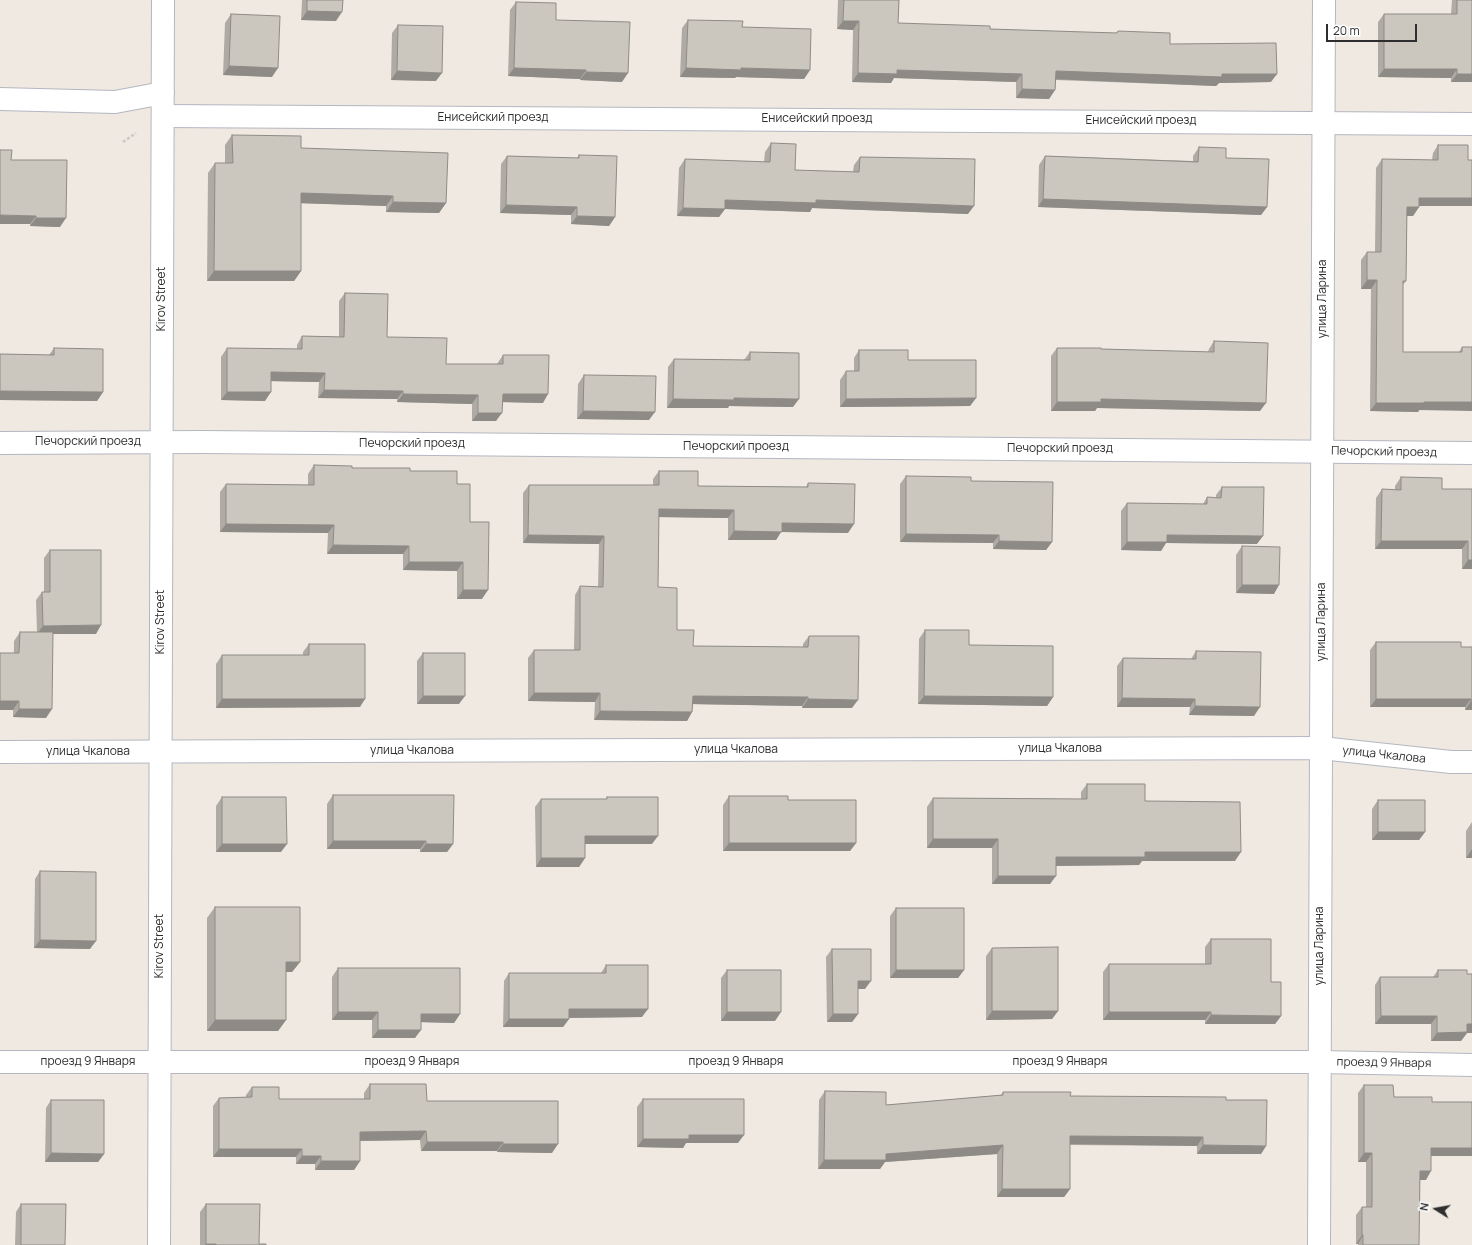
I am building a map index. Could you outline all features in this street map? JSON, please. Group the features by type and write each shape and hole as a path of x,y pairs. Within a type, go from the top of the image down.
{"street":[{"name":"Kirov Street","path":"159,1245 163,0"},
{"name":"улица Ларина","path":"1319,1245 1324,0"},
{"path":"0,99 115,102 163,94"},
{"name":"Енисейский проезд","path":"163,116 1472,124"},
{"name":"Печорский проезд","path":"0,443 162,442 1472,453"},
{"name":"улица Чкалова","path":"0,752 1321,748 1451,762 1472,762"},
{"name":"проезд 9 Января","path":"0,1062 1320,1062 1472,1065"}],"building":[{"path":"307,0 343,0 342,12 307,11"},
{"path":"844,0 899,0 898,23 990,26 990,29 1170,33 1170,44 1276,43 1277,74 1222,74 1222,77 1056,71 1055,90 1022,89 1022,74 897,70 897,74 858,73 859,21 843,21"},
{"path":"1457,0 1472,0 1472,74 1457,74 1457,69 1384,69 1384,14 1457,14"},
{"path":"516,2 556,3 556,20 630,22 628,73 514,68"},
{"path":"231,14 280,16 278,68 229,66"},
{"path":"688,20 743,21 742,27 811,29 810,70 686,68"},
{"path":"398,25 443,26 442,73 397,71"},
{"path":"232,135 301,136 301,148 448,153 446,203 393,202 393,196 301,193 301,271 214,271 215,163 233,163"},
{"path":"771,143 796,144 795,170 859,172 860,157 975,159 974,206 816,200 816,203 725,200 725,209 683,208 685,159 770,162"},
{"path":"1438,145 1468,145 1468,160 1472,160 1472,198 1419,198 1419,207 1407,207 1406,281 1403,281 1403,352 1462,352 1462,347 1472,347 1472,402 1376,403 1377,280 1367,280 1367,252 1381,252 1382,159 1438,160"},
{"path":"1199,147 1226,148 1226,158 1269,159 1267,207 1043,199 1045,156 1198,162"},
{"path":"0,150 12,150 11,160 67,160 66,218 36,218 36,216 0,215"},
{"path":"579,155 617,156 615,217 577,216 577,207 506,205 507,156 579,158"},
{"path":"345,293 388,294 387,337 447,338 446,364 503,364 503,355 549,355 548,394 503,394 502,413 478,413 478,395 403,394 403,391 324,390 325,373 271,372 271,392 227,392 227,348 302,349 302,336 344,337"},
{"path":"1214,341 1268,343 1266,403 1101,399 1101,402 1057,402 1057,348 1214,352"},
{"path":"54,348 103,349 103,392 0,391 0,354 54,355"},
{"path":"859,350 908,350 908,360 976,360 976,398 846,399 846,371 859,371"},
{"path":"750,352 799,353 799,399 673,399 674,359 750,360"},
{"path":"584,375 656,376 655,412 583,411"},
{"path":"314,465 352,466 352,468 410,468 410,471 457,471 457,484 470,484 470,522 489,522 488,590 463,590 463,562 409,562 409,546 333,545 334,525 226,524 226,484 314,485"},
{"path":"659,471 698,471 698,486 808,487 808,483 855,484 854,524 782,523 782,532 734,531 734,510 659,509 658,587 677,588 677,630 694,630 693,646 808,647 809,636 859,636 858,700 808,699 808,697 693,696 692,712 600,711 600,693 534,693 534,650 580,650 580,586 603,587 604,536 528,535 529,485 659,485"},
{"path":"906,476 971,477 971,481 1053,482 1052,542 999,541 999,535 906,534"},
{"path":"1401,477 1442,478 1442,489 1472,489 1472,560 1468,560 1468,541 1381,541 1382,489 1401,490"},
{"path":"1222,487 1264,487 1263,536 1167,535 1167,542 1127,542 1127,503 1207,504 1207,497 1221,498"},
{"path":"1242,546 1280,547 1279,585 1242,585"},
{"path":"50,550 101,550 101,625 43,626 42,592 50,592"},
{"path":"925,630 969,630 969,645 1053,646 1053,697 924,696"},
{"path":"20,632 53,632 52,709 19,709 19,701 0,701 0,653 19,653"},
{"path":"1376,642 1461,642 1461,647 1472,647 1472,701 1471,699 1376,699"},
{"path":"309,644 365,644 365,699 222,699 222,655 309,655"},
{"path":"1196,651 1261,652 1260,707 1195,706 1195,699 1122,698 1123,658 1196,659"},
{"path":"423,653 465,653 465,696 423,696"},
{"path":"1087,784 1145,784 1145,801 1240,802 1241,852 1145,852 1145,857 1056,857 1056,876 998,876 998,839 933,839 933,798 1087,799"},
{"path":"333,795 454,795 453,844 426,844 426,841 333,841"},
{"path":"729,796 788,796 788,800 856,800 856,843 729,843"},
{"path":"222,797 286,797 287,844 222,844"},
{"path":"607,797 658,797 658,836 585,836 585,858 541,858 541,799 607,799"},
{"path":"1378,800 1425,800 1425,832 1378,832"},
{"path":"40,871 96,872 96,941 40,940"},
{"path":"215,907 300,907 300,962 286,962 286,1020 215,1020"},
{"path":"896,908 964,908 964,970 896,970"},
{"path":"1211,939 1271,939 1271,982 1281,982 1281,1016 1211,1015 1211,1012 1109,1012 1109,964 1211,964"},
{"path":"1058,947 1058,1011 992,1011 992,948"},
{"path":"832,949 871,949 871,981 858,981 858,1014 833,1014"},
{"path":"606,965 648,965 648,1009 569,1009 569,1019 509,1019 509,973 606,973"},
{"path":"338,968 460,968 460,1014 421,1014 421,1030 378,1030 378,1012 338,1012"},
{"path":"727,970 781,970 781,1012 727,1012"},
{"path":"1438,970 1467,970 1467,974 1472,974 1472,1024 1467,1024 1467,1032 1437,1033 1437,1016 1381,1016 1380,977 1438,977"},
{"path":"370,1084 426,1084 427,1101 558,1101 558,1144 427,1142 426,1131 360,1132 360,1161 321,1161 321,1156 302,1156 302,1149 219,1149 219,1098 252,1097 252,1087 279,1087 279,1099 370,1099"},
{"path":"1364,1085 1393,1085 1394,1097 1432,1097 1432,1102 1472,1102 1472,1148 1431,1148 1431,1171 1420,1171 1419,1245 1363,1245 1362,1207 1372,1207 1372,1153 1364,1153"},
{"path":"825,1091 886,1092 886,1105 1003,1095 1003,1092 1071,1092 1070,1096 1226,1097 1226,1100 1267,1100 1266,1146 1203,1145 1203,1137 1070,1136 1070,1189 1002,1189 1003,1145 886,1154 886,1160 824,1160"},
{"path":"643,1099 744,1099 744,1135 689,1135 689,1139 643,1139"},
{"path":"51,1100 104,1100 104,1154 51,1153"},
{"path":"21,1204 66,1204 65,1245 21,1245"},
{"path":"206,1204 260,1204 259,1244 266,1245 206,1244"}]}
